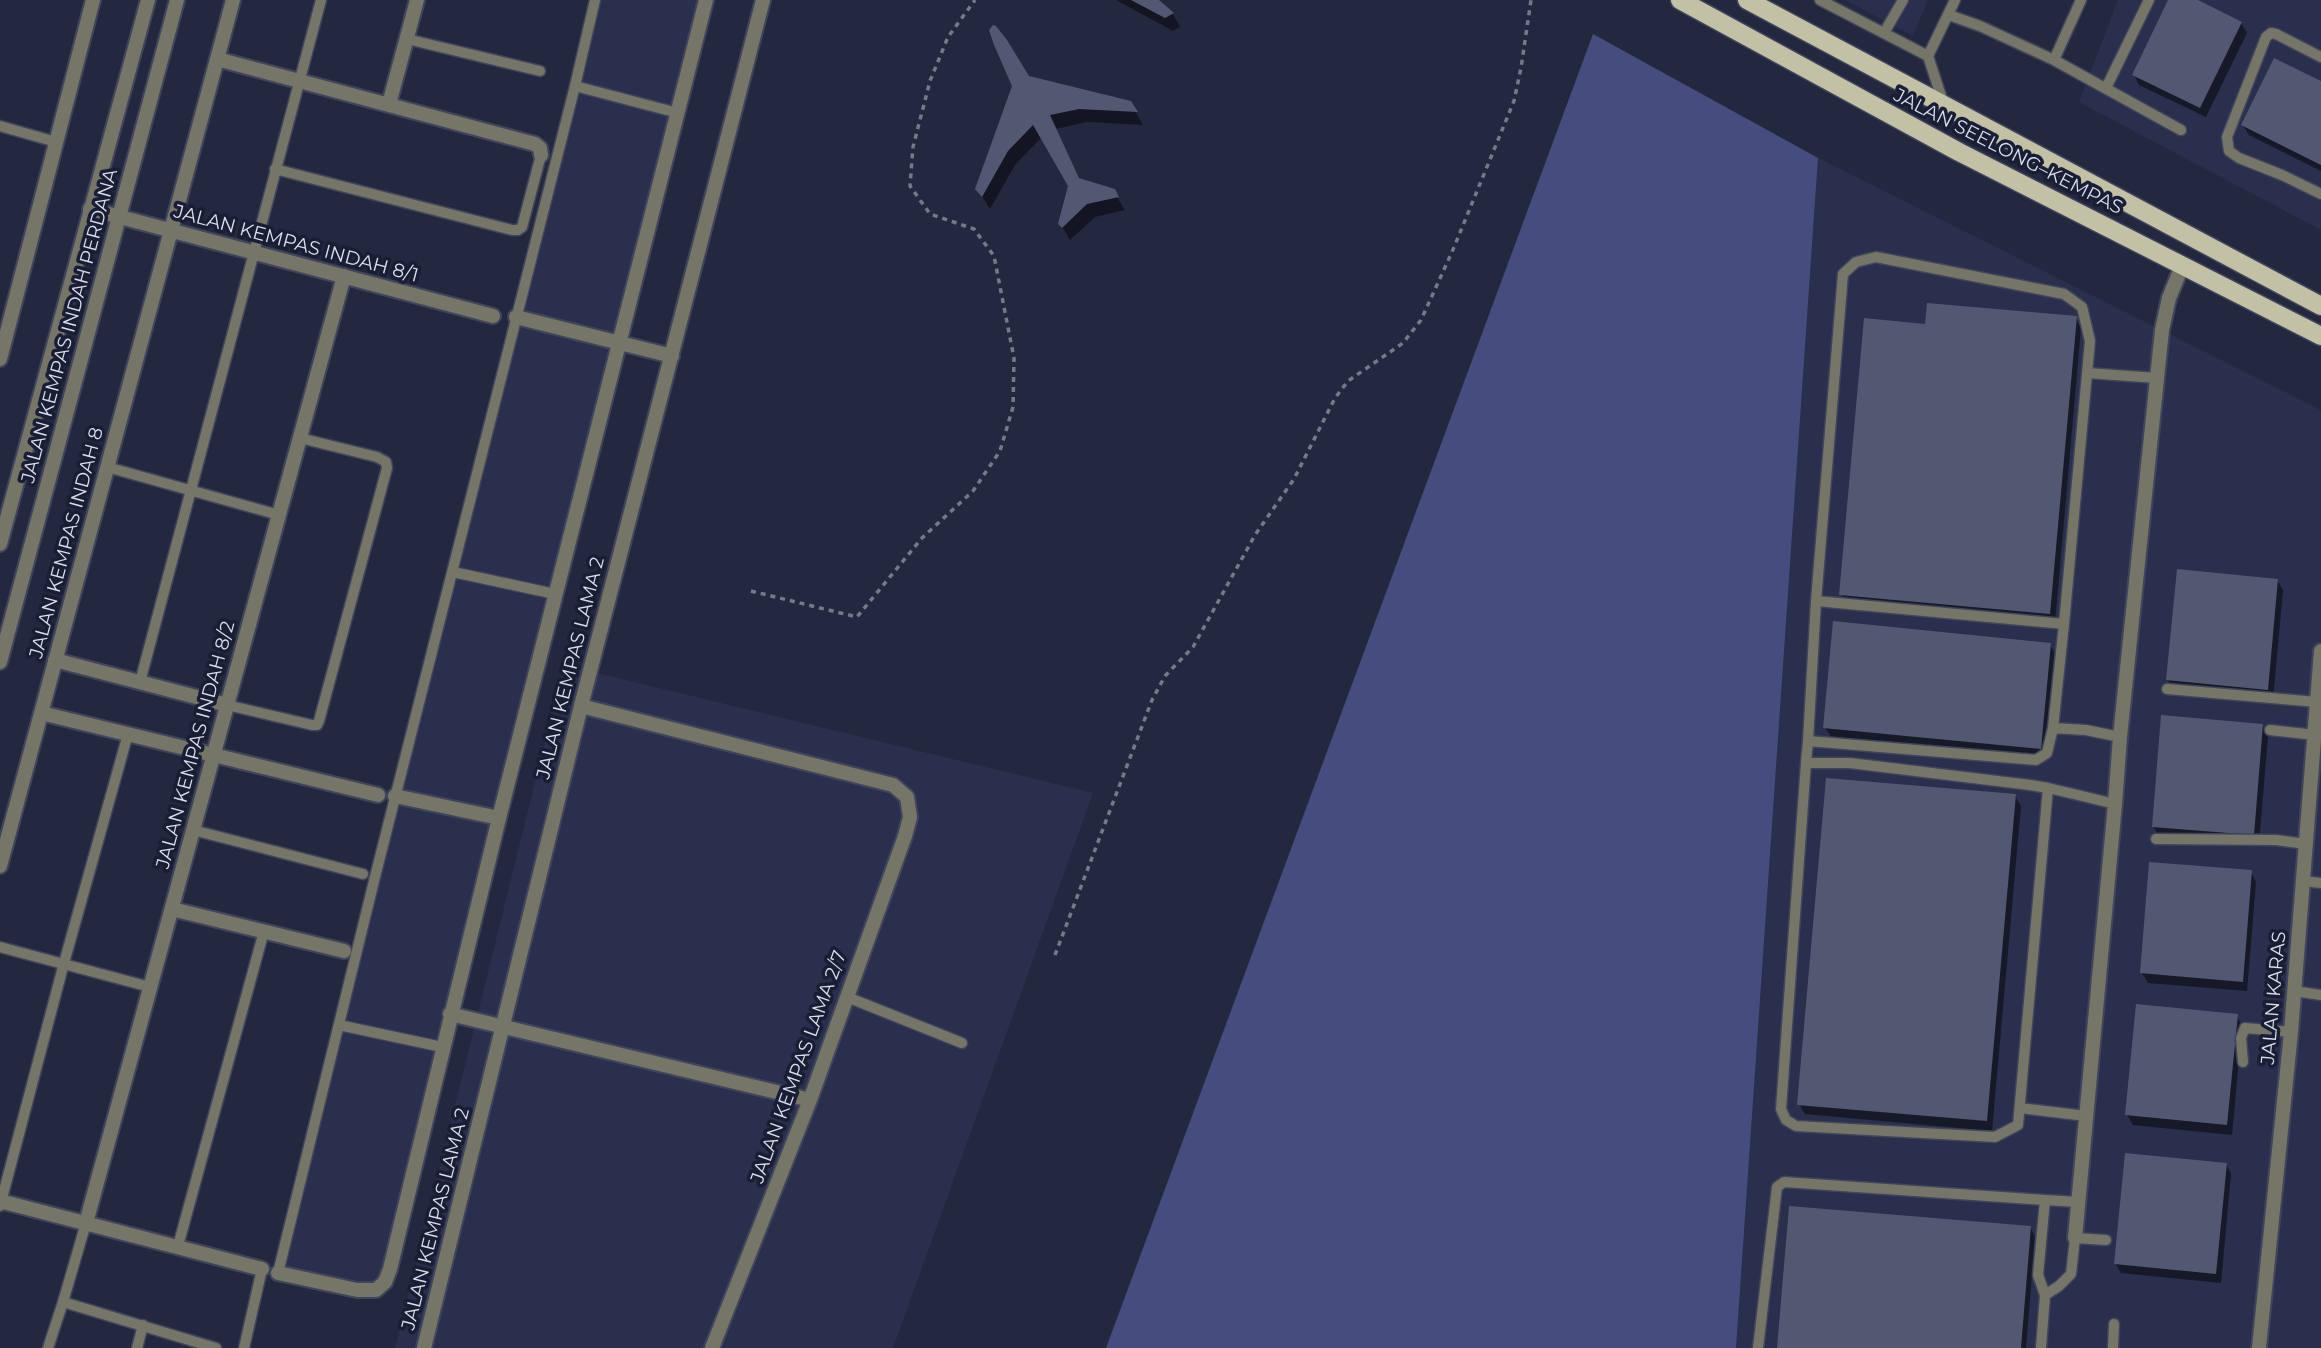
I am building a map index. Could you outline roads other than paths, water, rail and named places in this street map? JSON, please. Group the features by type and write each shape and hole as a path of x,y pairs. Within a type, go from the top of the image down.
{"main road":[{"name":"JALAN SEELONG–KEMPAS","path":"1680,0 1959,152 2321,336"},
{"name":"JALAN SEELONG–KEMPAS","path":"1746,0 2321,306"}],"street":[{"path":"0,359 93,0"},
{"name":"JALAN KEMPAS INDAH PERDANA","path":"0,544 148,0"},
{"name":"JALAN KEMPAS INDAH PERDANA","path":"0,662 177,0"},
{"name":"JALAN KEMPAS INDAH 8","path":"0,866 233,0"},
{"path":"389,104 417,0"},
{"path":"278,1273 357,1290 376,1290 385,1282 555,594 706,0"},
{"name":"JALAN KEMPAS LAMA 2","path":"427,1348 581,706 763,0"},
{"path":"217,59 535,144 540,148 541,155"},
{"name":"JALAN KEMPAS INDAH 8/1","path":"90,209 493,316"},
{"path":"2075,1238 2120,737 2162,330 2169,298 2182,266"},
{"name":"JALAN KEMPAS INDAH 8/2","path":"86,1223 344,276"},
{"path":"516,317 672,356"},
{"name":"JALAN KARAS","path":"2259,1348 2291,1032 2321,651"},
{"path":"55,660 227,705"},
{"name":"JALAN KEMPAS LAMA 2/7","path":"581,706 893,785 907,797 910,817 905,836 810,1100 712,1348"},
{"path":"41,713 378,795"},
{"path":"396,796 499,818"},
{"path":"172,909 344,951"},
{"path":"450,1014 810,1100"},
{"path":"0,1202 262,1269"}],"lane":[{"path":"140,682 321,0"},
{"path":"278,1273 595,0"},
{"path":"1820,0 1928,56 1944,105"},
{"path":"1884,33 1903,0"},
{"path":"1928,56 1955,0"},
{"path":"2054,60 2081,0"},
{"path":"2106,88 2149,0"},
{"path":"1949,15 1980,26 2054,60 2181,130"},
{"path":"2321,57 2276,34 2271,33 2266,37 2227,137 2229,150 2239,158 2321,194"},
{"path":"407,39 540,71"},
{"path":"575,86 678,113"},
{"path":"0,126 56,142"},
{"path":"275,169 518,230 522,227 541,155"},
{"path":"1808,741 2036,760 2047,753 2053,728 2090,341 2082,307 2064,294 1876,257 1856,262 1843,274 1816,601 1781,1109 1786,1120 1796,1126 1995,1137 2018,1125 2048,788"},
{"path":"2087,373 2157,379"},
{"path":"227,705 317,725 323,708 387,468 386,462 377,457 300,438"},
{"path":"107,467 279,515"},
{"path":"453,572 555,594"},
{"path":"1816,601 2064,624"},
{"path":"2167,689 2317,702"},
{"path":"2053,728 2086,730 2120,737"},
{"path":"2270,730 2315,735"},
{"path":"0,1202 128,734"},
{"path":"1806,763 1850,764 2048,788 2115,804"},
{"path":"193,830 363,874"},
{"path":"2156,839 2276,840 2306,844"},
{"path":"2303,881 2321,883"},
{"path":"178,1246 264,931"},
{"path":"0,947 150,987"},
{"path":"2294,991 2321,995"},
{"path":"847,997 962,1043"},
{"path":"339,1025 442,1047"},
{"path":"2243,1062 2241,1038 2245,1028 2291,1032"},
{"path":"2020,1108 2086,1116"},
{"path":"1758,1348 1777,1187 1784,1182 2078,1202"},
{"path":"2041,1348 2045,1295 2038,1275 2045,1199"},
{"path":"48,1348 86,1223"},
{"path":"2045,1295 2071,1274 2075,1238 2106,1240"},
{"path":"244,1348 262,1269"},
{"path":"63,1302 215,1348"},
{"path":"2113,1348 2114,1324"},
{"path":"136,1348 143,1325"}]}
